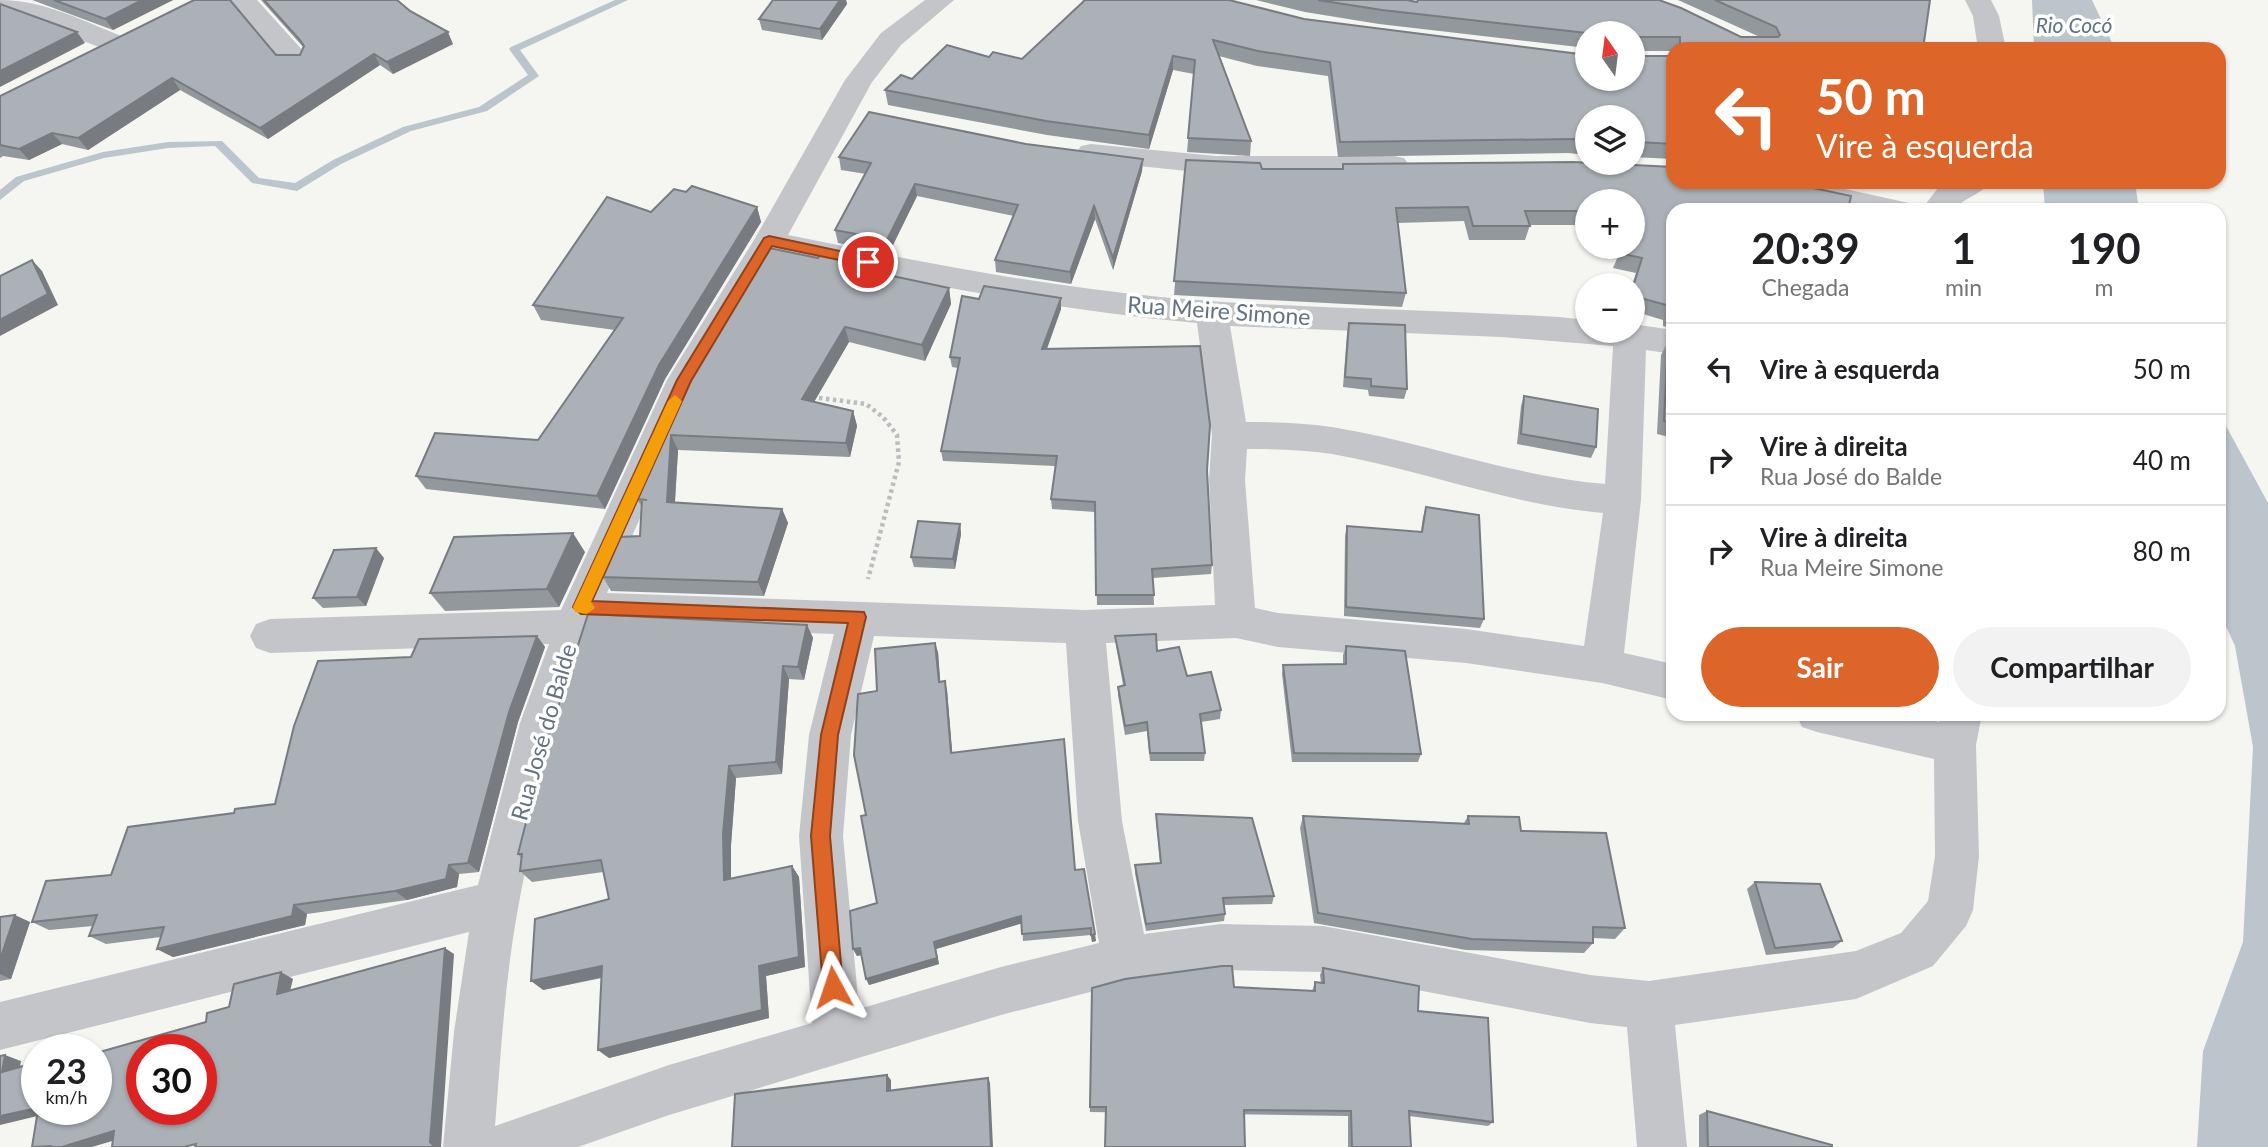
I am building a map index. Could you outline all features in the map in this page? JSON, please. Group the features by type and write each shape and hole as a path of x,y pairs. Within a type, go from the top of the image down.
{"street":[{"path":"243,0 295,59"},
{"name":"Rua José do Balde","path":"468,1147 478,1032 496,903 541,723 577,617 684,380 769,241 860,110 859,80 891,39 941,0"},
{"path":"1978,0 1986,16 1991,42"},
{"path":"0,1 126,37 80,61"},
{"path":"1067,150 1160,162 1216,165 1428,164"},
{"path":"1800,189 1865,203"},
{"path":"1942,203 1949,195 1961,189"},
{"name":"Rua Meire Simone","path":"769,241 1020,290 1212,313 1575,332"},
{"path":"1212,313 1230,435 1227,480 1236,621"},
{"name":"Rua Meire Simone","path":"1645,337 1666,340"},
{"path":"1602,666 1623,500 1630,343"},
{"path":"1230,435 1291,436 1333,441 1511,485 1563,495 1623,500"},
{"path":"270,636 577,617 858,617 956,624 1085,627 1236,621 1278,630 1466,646 1602,666 1666,680"},
{"path":"837,1038 821,836 830,735 858,617"},
{"path":"1085,627 1100,821 1125,960"},
{"path":"506,1147 669,1090 1001,991 1125,960 1221,947 1323,949 1590,999 1649,1005 1856,975 1917,950 1950,910 1957,856 1958,730 1878,721"},
{"path":"0,1026 496,903"},
{"path":"1649,1005 1662,1147"}],"path":[{"path":"801,395 866,404 883,417 897,435 899,462 858,617"}],"water":[{"name":"Rio Cocó","path":"2032,0 2092,0 2112,42 2034,42"},
{"path":"2044,189 2136,189 2138,203 2044,203"},
{"path":"2226,426 2268,503 2268,1147 2197,1147 2203,1051 2243,942 2253,747 2235,646 2226,626"}],"building":[{"path":"54,0 142,0 105,19"},
{"path":"194,0 230,0 276,55 300,55 304,46 264,0 397,0 410,11 448,32 387,62 374,54 260,128 172,78 78,138 52,133 19,149 0,145 0,96"},
{"path":"773,0 840,0 820,29 759,19"},
{"path":"1085,0 1229,0 1304,19 1575,53 1575,91 1645,91 1645,56 1666,56 1666,144 1645,142 1645,105 1575,105 1575,139 1340,142 1330,62 1258,51 1213,40 1251,141 1188,138 1195,60 1173,56 1149,135 1046,121 885,90 901,75 912,79 947,45 989,57 993,52 1022,59"},
{"path":"1318,0 1659,0 1741,37 1778,37 1780,35 1776,27 1715,0 1930,0 1924,42 1680,42 1680,37 1645,37 1645,21 1575,21 1575,32 1382,10"},
{"path":"0,4 77,32 0,71"},
{"path":"869,112 1026,144 1143,159 1113,258 1094,206 1070,272 995,260 1018,205 915,184 887,240 835,230 871,163 839,157"},
{"path":"1186,160 1260,163 1262,169 1343,169 1343,164 1573,162 1575,175 1645,175 1645,166 1666,167 1666,189 1818,189 1851,196 1850,203 1666,203 1666,305 1645,299 1645,273 1637,273 1642,259 1645,259 1645,189 1575,189 1575,211 1525,211 1530,226 1473,226 1468,207 1396,208 1406,293 1174,281"},
{"path":"692,186 757,207 659,365 597,496 416,476 435,433 538,440 623,318 533,305 607,197 651,212 674,189 686,192"},
{"path":"769,248 818,258 822,250 874,261 869,271 949,288 922,345 845,327 802,399 853,411 846,443 671,435 667,502 782,509 758,582 603,577 620,537 640,536 642,500 647,500 637,499 696,368"},
{"path":"32,260 48,294 0,320 0,276"},
{"path":"984,286 1061,298 1042,349 1200,346 1210,425 1207,470 1212,565 1152,569 1154,595 1096,595 1095,502 1051,499 1057,456 941,451 960,358 950,357 962,296 979,299"},
{"path":"1349,323 1405,325 1407,389 1371,386 1371,379 1345,377"},
{"path":"1666,381 1666,421 1664,421"},
{"path":"1524,396 1598,409 1596,447 1521,434"},
{"path":"1426,507 1479,515 1484,619 1346,607 1347,526 1422,532"},
{"path":"918,521 960,524 953,559 911,557"},
{"path":"573,533 547,589 430,593 454,537"},
{"path":"376,548 357,597 313,598 334,550"},
{"path":"588,614 807,625 798,667 783,666 776,762 729,766 723,834 724,880 792,866 799,957 759,966 762,1010 598,1050 602,966 531,981 535,919 609,899 601,860 520,871 522,854 518,854 544,751"},
{"path":"1156,634 1157,651 1179,647 1187,676 1211,672 1221,710 1200,714 1205,753 1150,753 1147,722 1125,726 1118,687 1125,685 1115,636"},
{"path":"537,636 509,712 468,863 449,865 446,879 395,891 294,905 292,916 157,949 164,927 89,936 97,915 32,922 46,881 111,875 128,827 234,813 235,809 275,804 294,726 318,661 411,657 419,639"},
{"path":"935,643 939,682 945,681 951,753 1064,739 1075,870 1084,869 1095,934 1091,935 1091,928 1022,934 1021,916 934,942 937,958 866,979 860,948 853,949 850,911 877,903 861,816 866,815 854,755 858,694 877,691 875,649"},
{"path":"1346,646 1405,651 1421,754 1294,753 1283,665 1346,664"},
{"path":"1156,814 1252,818 1274,896 1223,898 1225,914 1146,924 1135,865 1161,863"},
{"path":"1303,816 1469,824 1468,816 1519,817 1521,831 1606,833 1625,928 1593,927 1593,943 1472,939 1318,913"},
{"path":"1755,882 1820,884 1842,941 1775,948"},
{"path":"15,915 0,960 0,917"},
{"path":"445,948 430,1142 433,1147 195,1147 196,1144 184,1147 112,1147 114,1131 62,1147 32,1147 36,1125 112,1125 112,1048 126,1045 126,1125 217,1125 217,1034 163,1034 206,1022 207,1013 229,1007 234,984 281,972 277,994"},
{"path":"1232,966 1234,987 1315,991 1315,982 1324,983 1323,968 1419,986 1418,1011 1488,1018 1493,1122 1409,1111 1411,1147 1352,1147 1351,1111 1244,1110 1245,1147 1105,1147 1106,1107 1090,1107 1092,988 1125,979"},
{"path":"5,1055 2,1072 21,1067 21,1111 0,1116 0,1056"},
{"path":"887,1075 887,1091 988,1078 991,1147 732,1147 735,1094"},
{"path":"1707,1111 1832,1145 1832,1147 1708,1147"}],"waterway":[{"path":"0,196 20,179 103,155 168,145 218,143 256,181 297,187 337,162 407,129 483,109 534,76 514,49 623,0"}],"slow traffic":[{"path":"587,608 581,607 675,401"}],"route":[{"path":"833,987 821,836 830,735 858,617 581,607 684,380 769,241 868,262"}]}
